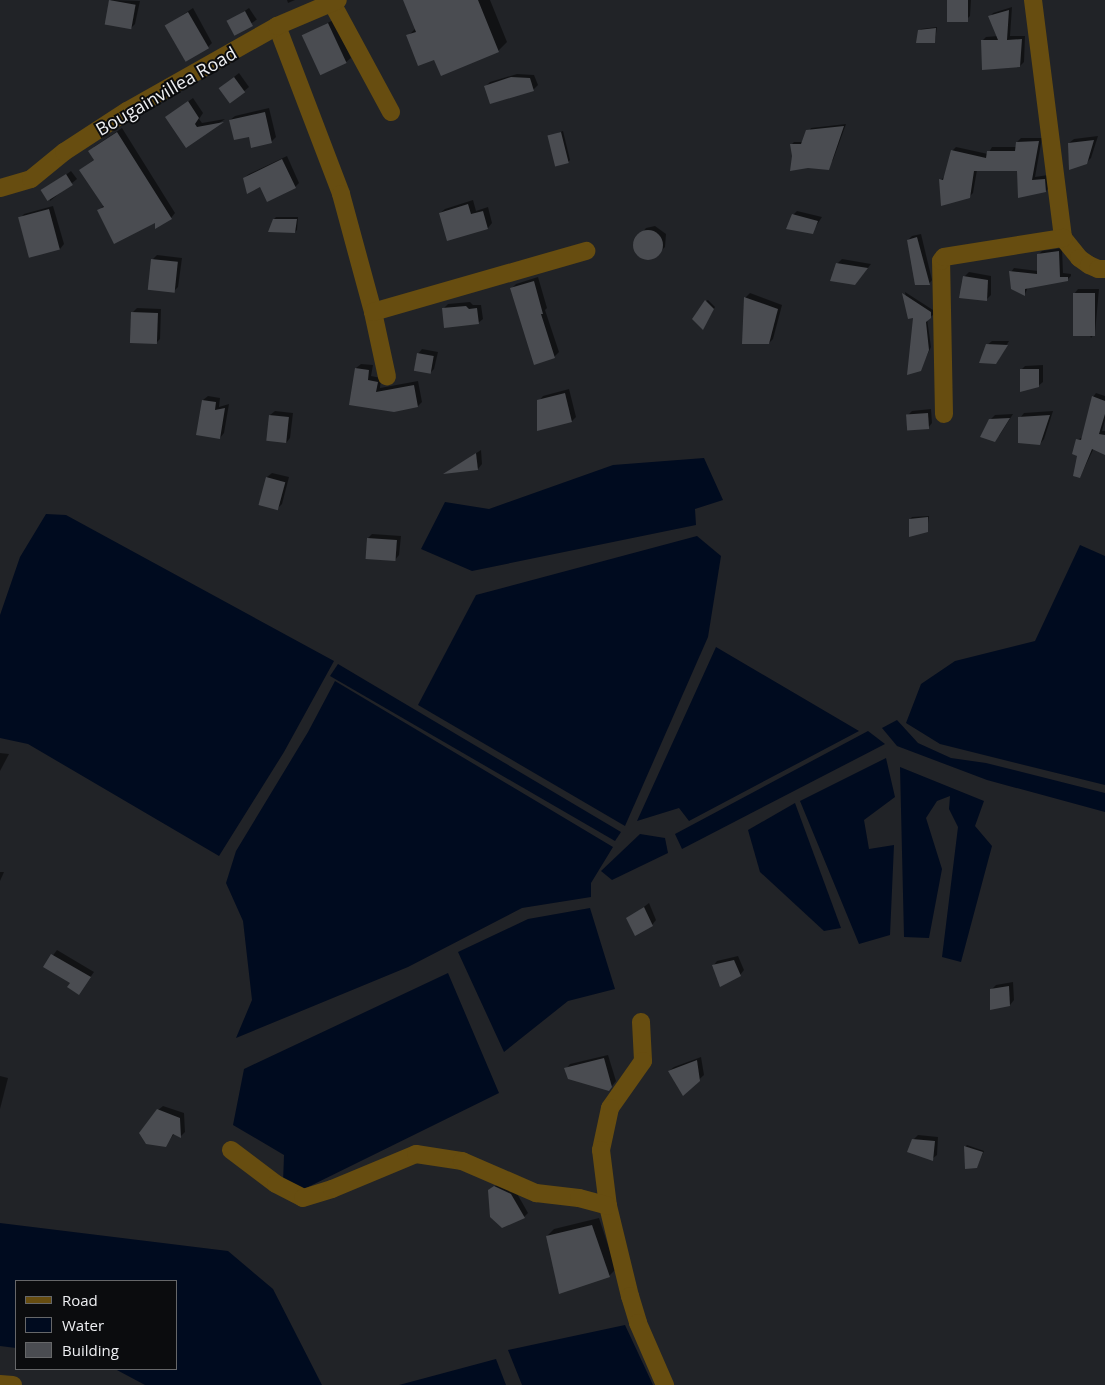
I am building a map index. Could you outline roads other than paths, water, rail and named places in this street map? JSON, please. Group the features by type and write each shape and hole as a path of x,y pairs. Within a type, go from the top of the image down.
{"street":[{"path":"1033,0 1063,238 1079,258 1089,265 1105,269"},
{"path":"335,1 390,112"},
{"name":"Bougainvillea Road","path":"0,188 31,179 64,152 127,111 278,26 335,1"},
{"path":"278,26 341,194 373,312 387,377"},
{"path":"944,414 941,261 944,257 1063,238"},
{"path":"373,312 586,251"},
{"path":"641,1022 643,1061 610,1108 601,1150 608,1206 638,1323 665,1385"},
{"path":"231,1150 276,1184 303,1198 332,1189 416,1154 462,1161 536,1193 579,1198 608,1206"},
{"path":"0,1384 13,1385"}],"water":[{"path":"704,458 723,500 695,509 696,525 472,571 421,549 445,502 489,509 613,465"},
{"path":"46,514 66,515 334,661 284,752 219,856 28,744 0,738 0,615 20,557"},
{"path":"697,536 721,556 708,637 625,826 418,705 476,595"},
{"path":"1080,545 1105,556 1105,785 940,744 906,723 921,684 955,661 1035,641"},
{"path":"716,647 859,731 689,821 679,808 637,821"},
{"path":"338,664 621,832 615,841 330,676"},
{"path":"335,681 613,847 591,883 591,897 522,908 408,967 236,1038 252,1000 243,921 226,883 236,851 308,732"},
{"path":"897,720 918,743 951,758 986,763 1105,793 1105,812 987,780 897,746 882,728"},
{"path":"868,731 885,744 682,849 675,834"},
{"path":"886,758 895,797 864,820 869,849 894,845 890,935 859,944 800,801"},
{"path":"900,767 984,801 975,826 992,846 961,962 942,957 958,827 949,809 950,796 937,801 926,818 942,869 929,938 904,937"},
{"path":"795,803 841,928 824,931 760,872 748,830"},
{"path":"640,834 665,838 668,853 612,880 601,871"},
{"path":"590,908 615,989 568,1001 504,1052 458,952 528,919"},
{"path":"448,973 499,1093 298,1192 283,1183 284,1155 233,1125 244,1069"},
{"path":"0,1223 228,1251 273,1289 322,1385 145,1385 117,1370 178,1370 178,1280 15,1280 15,1348 0,1346"},
{"path":"625,1325 653,1385 522,1385 508,1350"},
{"path":"496,1359 506,1385 399,1385"}]}
